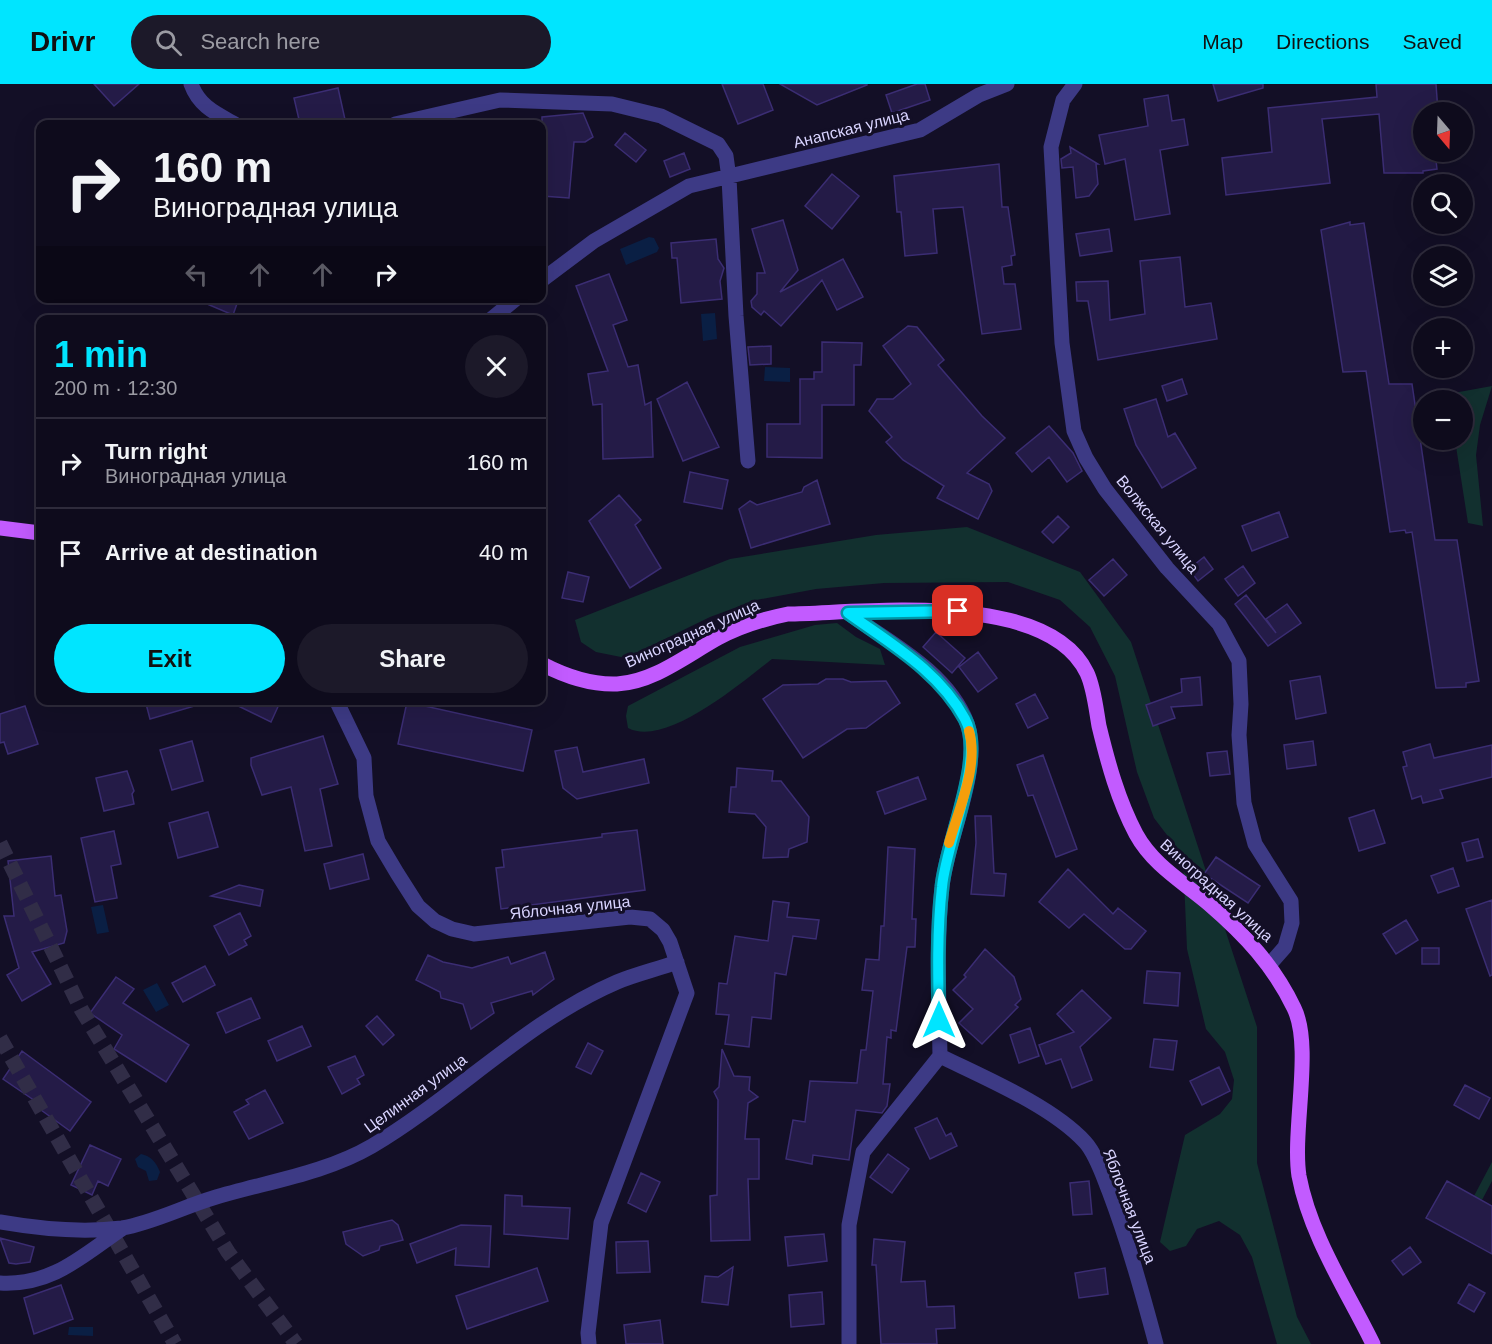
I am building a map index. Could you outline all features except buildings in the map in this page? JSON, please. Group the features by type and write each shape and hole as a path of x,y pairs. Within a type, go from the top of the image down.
{"main road":[{"path":"0,528 36,532"},
{"name":"Виноградная улица","path":"546,666 584,682 618,684 642,679 718,638 760,619 788,614 958,611 1023,623 1040,629 1076,655 1088,675 1108,763 1135,832 1147,852 1241,933 1270,964 1296,1011 1300,1027 1298,1152 1303,1193 1311,1219 1373,1344"}],"street":[{"path":"191,84 195,96 206,108 227,120"},
{"name":"Анапская улица","path":"546,277 594,241 689,186 920,130 979,95 1007,84"},
{"name":"Волжская улица","path":"1075,84 1063,100 1056,120 1051,147 1062,343 1074,431 1086,458 1106,489 1167,568 1219,624 1239,661 1241,704 1239,735 1244,803 1255,844 1291,901 1292,923 1285,947 1270,964"},
{"path":"412,120 500,100 612,105 661,116 718,144 726,156 729,178 736,316 748,461"},
{"path":"496,315 511,303"},
{"path":"848,613 933,676 945,688 966,721 972,743 970,767 946,853 941,888 940,1056 864,1152 849,1225 849,1344"},
{"name":"Яблочная улица","path":"338,705 364,758 366,796 378,841 418,906 435,921 452,929 474,934 630,917 650,919 657,923 670,942 687,993 646,1109 638,1123 601,1223 588,1333 590,1344"},
{"name":"Целинная улица","path":"0,1283 18,1284 56,1274 123,1228 213,1198 321,1168 369,1148 414,1120 491,1060 578,1003 618,981 677,962"},
{"name":"Яблочная улица","path":"940,1056 987,1078 1056,1118 1086,1143 1102,1175 1129,1245 1156,1344"},
{"name":"Целинная улица","path":"0,1222 47,1230 123,1228"}],"green space":[{"path":"1492,386 1480,425 1476,455 1483,526 1468,523 1457,450 1473,450 1473,390 1470,390"},
{"path":"967,527 1080,572 1131,642 1257,1027 1257,1163 1297,1317 1311,1344 1277,1344 1252,1257 1240,1235 1219,1221 1197,1229 1186,1246 1170,1251 1160,1242 1185,1135 1220,1114 1232,1099 1234,1080 1225,1052 1206,1029 1187,949 1183,856 1154,818 1137,772 1115,676 1090,627 1060,600 1008,582 884,583 816,589 756,600 710,617 626,658 596,652 581,642 575,620 730,559 876,535"},
{"path":"837,623 856,637 880,649 885,665 772,659 703,710 682,721 662,729 644,732 628,728 626,716 628,706 740,647 815,625"},
{"path":"1492,1162 1492,1181 1482,1200 1474,1196"}],"water":[{"path":"649,237 654,238 659,248 657,252 626,265 620,249"},
{"path":"715,313 717,339 703,341 701,314"},
{"path":"765,367 790,368 790,382 764,381"},
{"path":"103,905 109,932 97,934 91,907"},
{"path":"157,983 169,1005 156,1012 143,990"},
{"path":"141,1154 150,1158 157,1165 160,1172 157,1180 149,1181 146,1171 138,1167 135,1159"},
{"path":"69,1327 93,1327 93,1336 68,1335"}],"tunnel":[{"path":"0,843 81,1009 228,1252 296,1344"},
{"path":"0,1038 175,1344"}],"slow traffic":[{"path":"949,843 970,767 972,743 969,731"}],"route":[{"path":"939,1020 941,888 946,853 970,767 972,743 966,721 945,688 927,670 848,613 958,611"}]}
